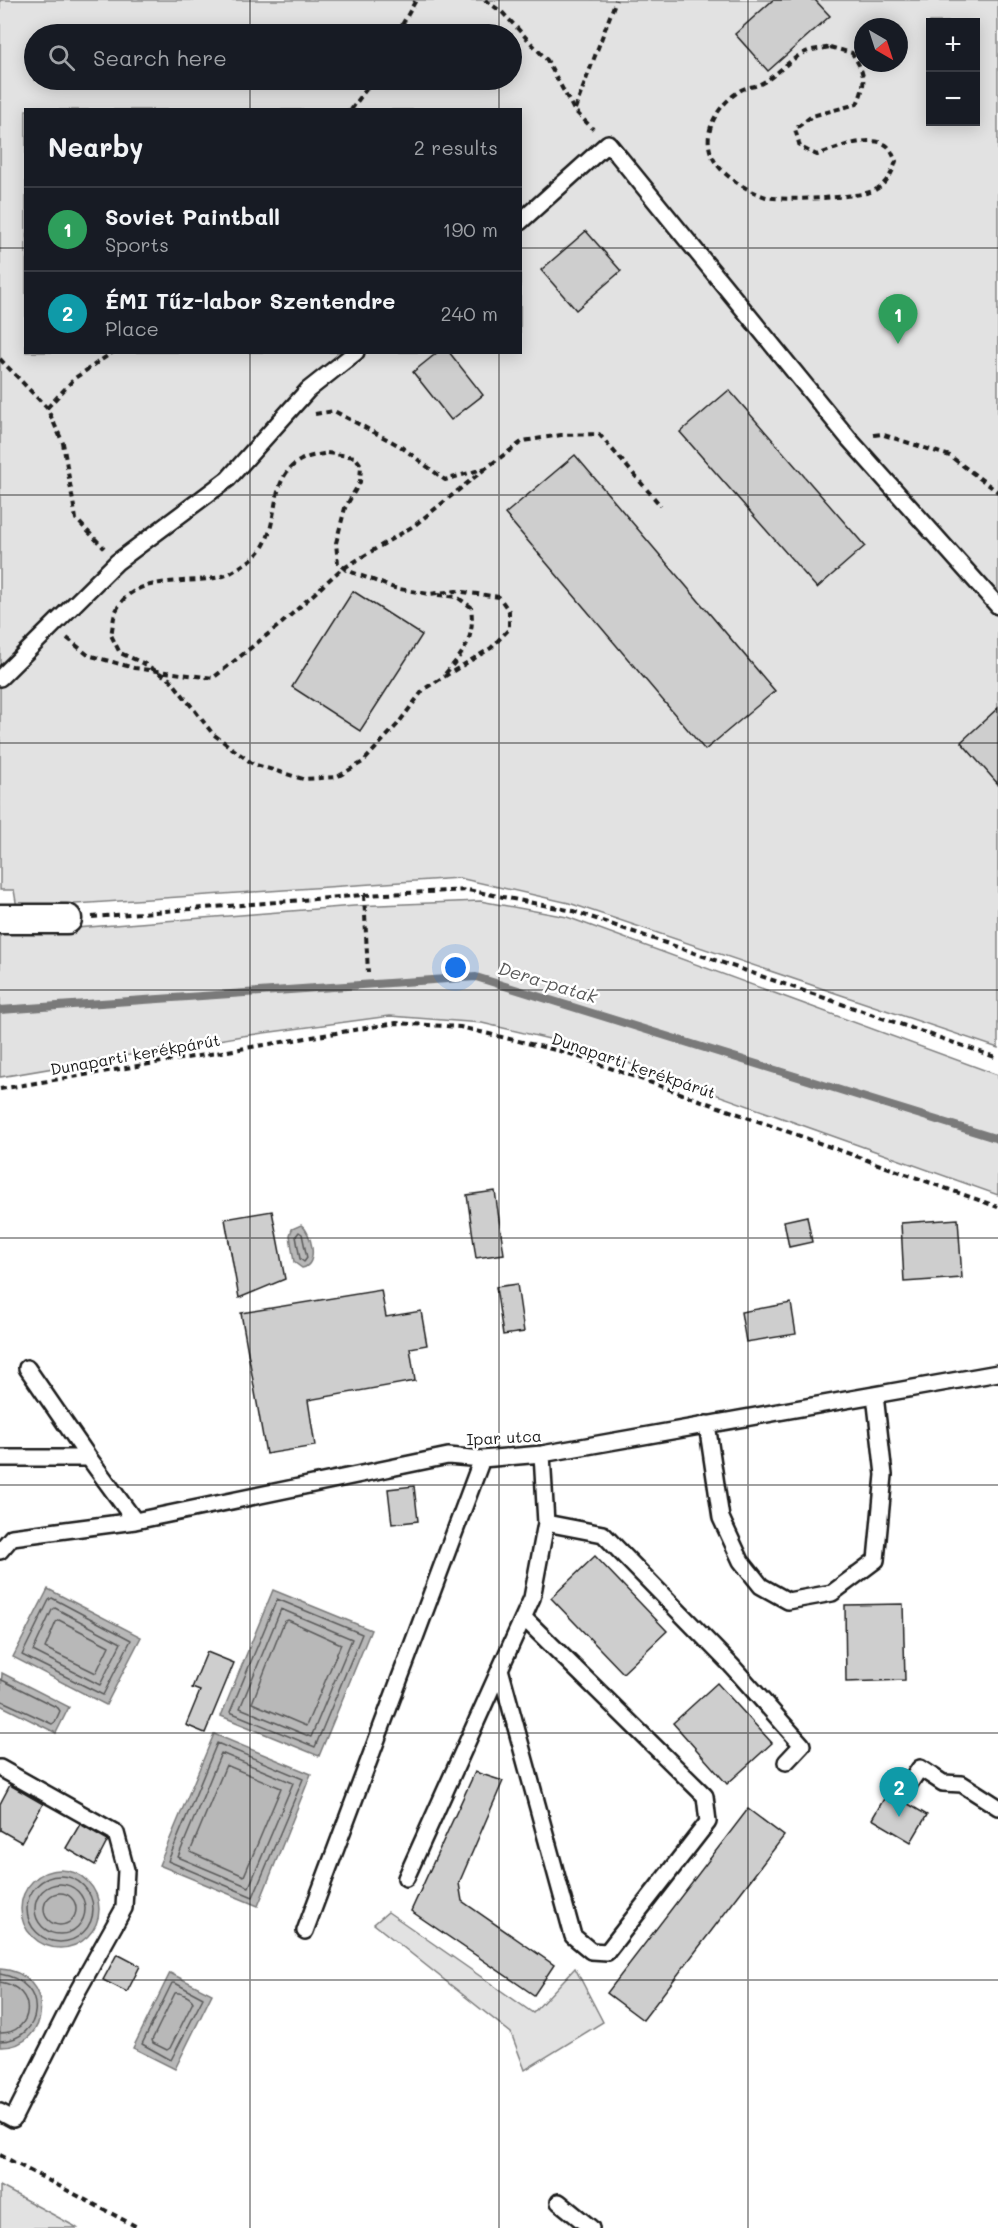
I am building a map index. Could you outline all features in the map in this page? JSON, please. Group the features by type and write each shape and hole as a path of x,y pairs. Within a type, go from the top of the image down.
{"street":[{"path":"0,918 67,919"}],"lane":[{"path":"522,220 608,143 849,439 998,606"},
{"path":"0,678 117,562 228,479 308,390 353,354"},
{"path":"27,1368 135,1521"},
{"name":"Ipar utca","path":"0,1551 12,1537 135,1521 448,1456 482,1459 542,1454 998,1373"},
{"path":"707,1424 721,1518 741,1561 761,1587 788,1601 832,1593 876,1560 884,1475 875,1395"},
{"path":"406,1878 532,1599 546,1523 542,1454"},
{"path":"0,1458 89,1458"},
{"path":"305,1931 482,1459"},
{"path":"546,1523 603,1534 731,1665 802,1745 786,1762"},
{"path":"500,1669 573,1936 591,1951 607,1952 708,1822 705,1796 524,1618"},
{"path":"0,1768 116,1833 126,1870 124,1908 76,1994 13,2119 0,2112"},
{"path":"905,1790 920,1768 943,1784 962,1784 998,1807"},
{"path":"559,2202 591,2228"}],"path":[{"path":"403,24 416,0"},
{"path":"485,0 502,12 513,24"},
{"path":"574,110 616,0"},
{"path":"522,33 547,60 574,110 608,143"},
{"path":"830,47 852,53 862,69 864,89 857,104 812,116 795,129 800,147 817,155 840,146 876,140 889,146 896,161 890,177 874,191 850,196 792,198 768,197 747,188 726,174 714,160 710,148 709,130 715,116 729,99 743,89 767,80 807,51 830,47"},
{"path":"352,108 366,90"},
{"path":"47,408 75,378 110,354"},
{"path":"0,359 47,408 63,443 76,519 117,562"},
{"path":"285,418 334,411 400,446 445,480 486,468"},
{"path":"52,626 88,655 134,668 213,678 282,623 339,571 415,525 523,441 561,435 599,434 661,506"},
{"path":"849,439 881,434 950,456 998,492"},
{"path":"429,594 456,591 499,597 508,611 509,629 491,648 424,689 397,725 363,762 337,777 303,779 253,764 213,734 171,680 120,653 111,635 117,608 134,590 152,585 202,580 227,574 258,555 267,541 284,473 302,459 327,453 355,457 361,465 360,482 345,508 336,543 339,563 346,570 394,588 429,594 457,597 471,607 473,624 469,642 443,677"},
{"path":"67,919 364,895 468,890 573,911 998,1058"},
{"path":"364,895 368,973"},
{"name":"Dunaparti kerékpárút","path":"0,1089 396,1023 460,1027 568,1053 998,1207"},
{"path":"0,2156 139,2228"}],"shaded area":[{"path":"0,0 998,0 998,1048 569,903 459,878 17,908 14,890 0,890"},
{"path":"480,901 567,917 998,1075 998,1195 583,1047 482,1023 390,1016 242,1036 0,1077 0,934 354,906"},
{"path":"388,1912 533,2013 575,1968 603,2022 525,2070 511,2033 374,1924"},
{"path":"0,2186 74,2226 77,2228 0,2228"}],"water":[{"path":"301,1225 308,1234 312,1248 311,1261 308,1266 302,1268 294,1262 290,1235 292,1229"},
{"path":"48,1589 141,1637 106,1705 13,1657"},
{"path":"273,1590 371,1630 319,1756 221,1716"},
{"path":"2,1673 69,1707 56,1733 0,1705"},
{"path":"214,1734 311,1774 258,1906 159,1865"},
{"path":"60,1870 75,1873 88,1881 96,1894 99,1909 96,1924 88,1937 75,1945 60,1948 45,1945 32,1937 24,1924 21,1909 24,1894 32,1881 45,1873"},
{"path":"0,1969 18,1973 31,1983 38,1996 40,2010 38,2024 30,2036 17,2044 0,2047"},
{"path":"170,1973 212,1994 175,2069 133,2048"}],"building":[{"path":"773,0 815,0 830,16 768,71 735,34"},
{"path":"586,231 621,271 576,310 541,270"},
{"path":"436,354 451,354 483,395 451,420 413,372"},
{"path":"729,390 865,546 817,588 680,432"},
{"path":"575,455 775,691 705,750 505,514"},
{"path":"353,591 422,635 360,731 292,687"},
{"path":"998,708 998,784 961,742"},
{"path":"495,1191 504,1254 476,1258 467,1195"},
{"path":"272,1211 285,1279 239,1298 225,1219"},
{"path":"807,1216 812,1242 789,1247 784,1221"},
{"path":"958,1219 962,1278 904,1282 901,1223"},
{"path":"517,1284 524,1332 503,1335 496,1287"},
{"path":"381,1290 386,1317 421,1311 427,1345 410,1348 415,1381 308,1400 315,1446 266,1454 241,1313"},
{"path":"791,1303 796,1334 746,1342 741,1312"},
{"path":"414,1486 418,1521 392,1524 388,1489"},
{"path":"595,1556 667,1631 623,1673 551,1598"},
{"path":"903,1604 905,1680 846,1682 845,1605"},
{"path":"207,1652 234,1663 205,1733 186,1725 200,1691 192,1688"},
{"path":"717,1683 772,1743 727,1784 673,1723"},
{"path":"475,1772 503,1781 459,1883 462,1901 554,1965 534,1995 411,1911"},
{"path":"10,1785 43,1804 21,1842 0,1830 0,1804"},
{"path":"888,1792 927,1815 911,1842 872,1819"},
{"path":"748,1809 784,1836 643,2020 607,1993"},
{"path":"80,1824 108,1840 95,1865 66,1848"},
{"path":"117,1954 140,1966 127,1992 103,1980"}],"waterway":[{"name":"Dera-patak","path":"0,1010 476,977 998,1139"}],"place":[{"name":"Soviet Paintball","path":"898,344"},
{"name":"ÉMI Tűz-labor Szentendre","path":"899,1817"}]}
